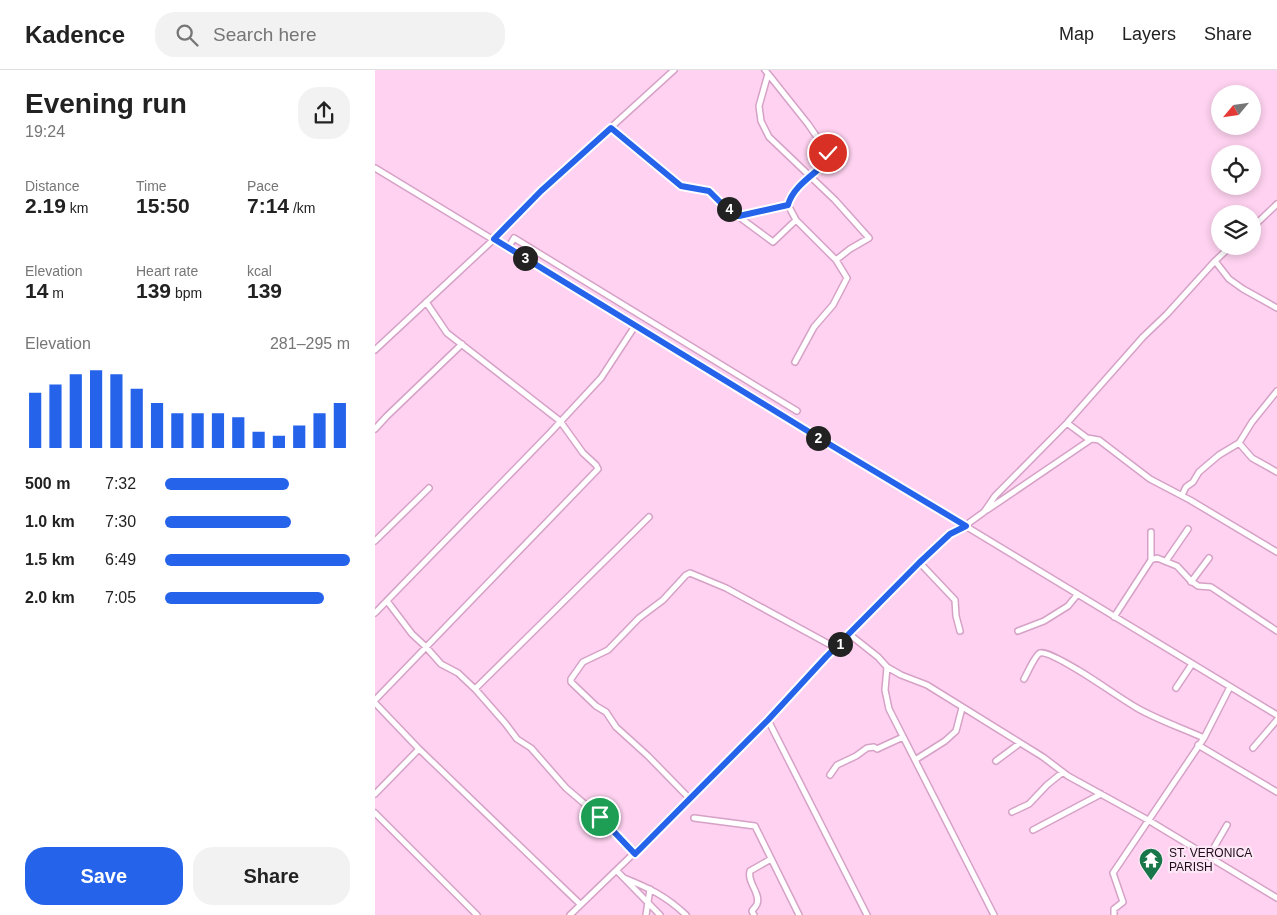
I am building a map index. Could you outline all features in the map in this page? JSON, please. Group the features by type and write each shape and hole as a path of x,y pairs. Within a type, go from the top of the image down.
{"street":[{"path":"375,350 494,239 541,191 674,70"},
{"path":"767,72 828,153 829,160 809,176 790,198 788,205 796,220 836,260 847,278 833,305 815,327 795,362"},
{"path":"767,72 759,106 761,122 769,137 835,200 869,238 836,260"},
{"path":"611,128 681,186 709,191 723,205 773,242 796,220"},
{"path":"375,168 1277,715"},
{"path":"739,216 788,205"},
{"path":"1261,220 1277,207"},
{"path":"507,248 514,238 797,411"},
{"path":"984,512 995,496 1067,423 1143,337 1221,255"},
{"path":"1215,261 1229,279 1277,308"},
{"path":"426,302 447,333 560,421 598,469 375,702 419,749 580,904"},
{"path":"376,610 387,601 601,378 635,326"},
{"path":"375,429 463,344"},
{"path":"1181,495 1199,472 1219,455 1239,443 1252,422 1277,391"},
{"path":"1067,423 1090,440"},
{"path":"571,915 580,904 635,854 690,799 849,634 950,534 966,526 1090,440 1099,440 1150,479 1181,495 1277,552"},
{"path":"1239,443 1252,458 1277,472"},
{"path":"375,541 429,488"},
{"path":"475,689 649,517"},
{"path":"1166,562 1188,529"},
{"path":"1114,617 1151,560 1151,532"},
{"path":"1151,560 1157,558 1177,566 1191,582 1198,586 1211,587 1277,631"},
{"path":"1191,582 1209,558"},
{"path":"919,563 955,600 956,616 960,631"},
{"path":"690,799 648,756 616,727 606,712 596,706 571,682 579,664 608,650 639,618 663,600 690,573 726,588 836,648"},
{"path":"1019,631 1044,621 1068,606 1077,595"},
{"path":"387,601 412,634 441,664 458,673 475,689 517,739 531,748 566,788 600,817 635,854"},
{"path":"849,634 878,657 887,667 901,675 927,685 1063,772 1148,820 1277,898"},
{"path":"1024,679 1036,656 1040,653 1045,653 1089,676 1109,691 1138,708 1204,738"},
{"path":"1176,688 1193,664"},
{"path":"887,667 885,690 889,709 994,915"},
{"path":"1114,915 1114,909 1123,902 1113,873 1204,738 1230,687"},
{"path":"915,760 956,732 962,708"},
{"path":"768,720 867,915"},
{"path":"1253,748 1277,720"},
{"path":"830,775 837,765 856,756 867,748 874,747 877,749 903,737"},
{"path":"996,761 1020,743"},
{"path":"1198,745 1277,792"},
{"path":"375,794 419,749"},
{"path":"1012,812 1029,804 1063,772"},
{"path":"1033,830 1101,794"},
{"path":"375,812 477,915"},
{"path":"694,818 752,824 755,826 799,915"},
{"path":"1209,856 1227,825"},
{"path":"754,915 752,911 757,900 749,880 750,871 771,859"},
{"path":"617,871 660,915"},
{"path":"624,878 650,888 665,897 686,915"},
{"path":"646,915 650,888"}],"place":[{"name":"ST. VERONICA PARISH","path":"1151,881"}],"route":[{"path":"600,817 635,854 768,720 826,657 919,563 950,534 966,526 494,239 541,191 611,128 681,186 709,191 723,205 739,216 788,205 790,198 809,176 829,160 828,153"}]}
